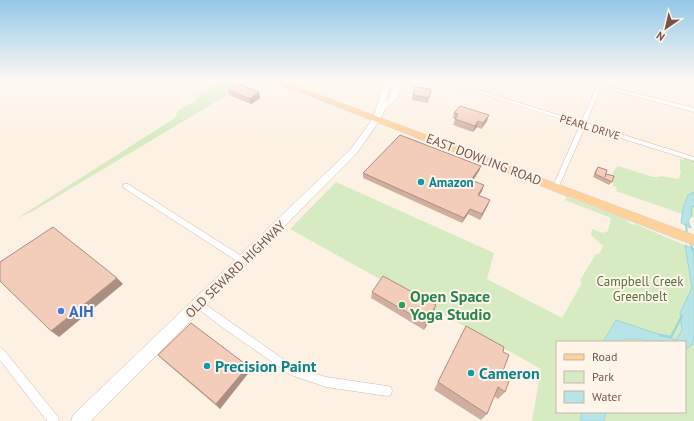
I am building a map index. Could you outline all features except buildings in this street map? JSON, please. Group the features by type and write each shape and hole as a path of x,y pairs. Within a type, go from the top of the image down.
{"main road":[{"name":"EAST DOWLING ROAD","path":"337,100 379,113"},
{"name":"EAST DOWLING ROAD","path":"343,100 656,221 694,233"},
{"name":"OLD SEWARD HIGHWAY","path":"379,113 382,100"},
{"name":"OLD SEWARD HIGHWAY","path":"79,421 244,261 354,150 379,113 392,100"},
{"name":"EAST DOWLING ROAD","path":"656,221 694,240"}],"street":[{"name":"PEARL DRIVE","path":"502,100 694,159"},
{"path":"558,183 593,100"},
{"path":"660,100 694,110"},
{"path":"126,186 244,261"},
{"path":"200,304 231,329 294,372 326,382 387,391"},
{"path":"0,352 54,421"}],"green space":[{"path":"196,100 219,100 33,211 16,219 175,118 178,110 194,102"},
{"path":"684,158 694,161 694,218 616,191 617,187 613,186 613,172 618,166 653,177 660,176 679,179 681,170 680,159 683,160"},
{"name":"Campbell Creek Greenbelt","path":"336,182 494,253 487,279 562,318 582,283 580,280 596,254 599,254 603,246 591,235 592,229 603,233 608,231 611,218 565,200 567,197 627,220 629,223 635,224 694,249 694,421 532,421 541,369 290,229"}],"water":[{"path":"694,192 694,206 691,209 692,214 688,221 691,228 681,223 683,208 688,195"},
{"path":"685,245 694,249 694,338 692,345 686,349 686,341 645,341 641,339 626,339 625,341 604,341 616,320 676,340 682,330 680,313 692,288"},
{"path":"581,413 606,413 604,421 581,421"}],"waterway":[{"path":"686,224 687,234"},
{"path":"690,242 694,254"},
{"path":"660,335 671,337 682,316"}],"place":[{"name":"Amazon","path":"421,182"},
{"name":"Open Space Yoga Studio","path":"402,305"},
{"name":"AIH","path":"61,311"},
{"name":"Precision Paint","path":"207,366"},
{"name":"Cameron","path":"471,373"}]}
